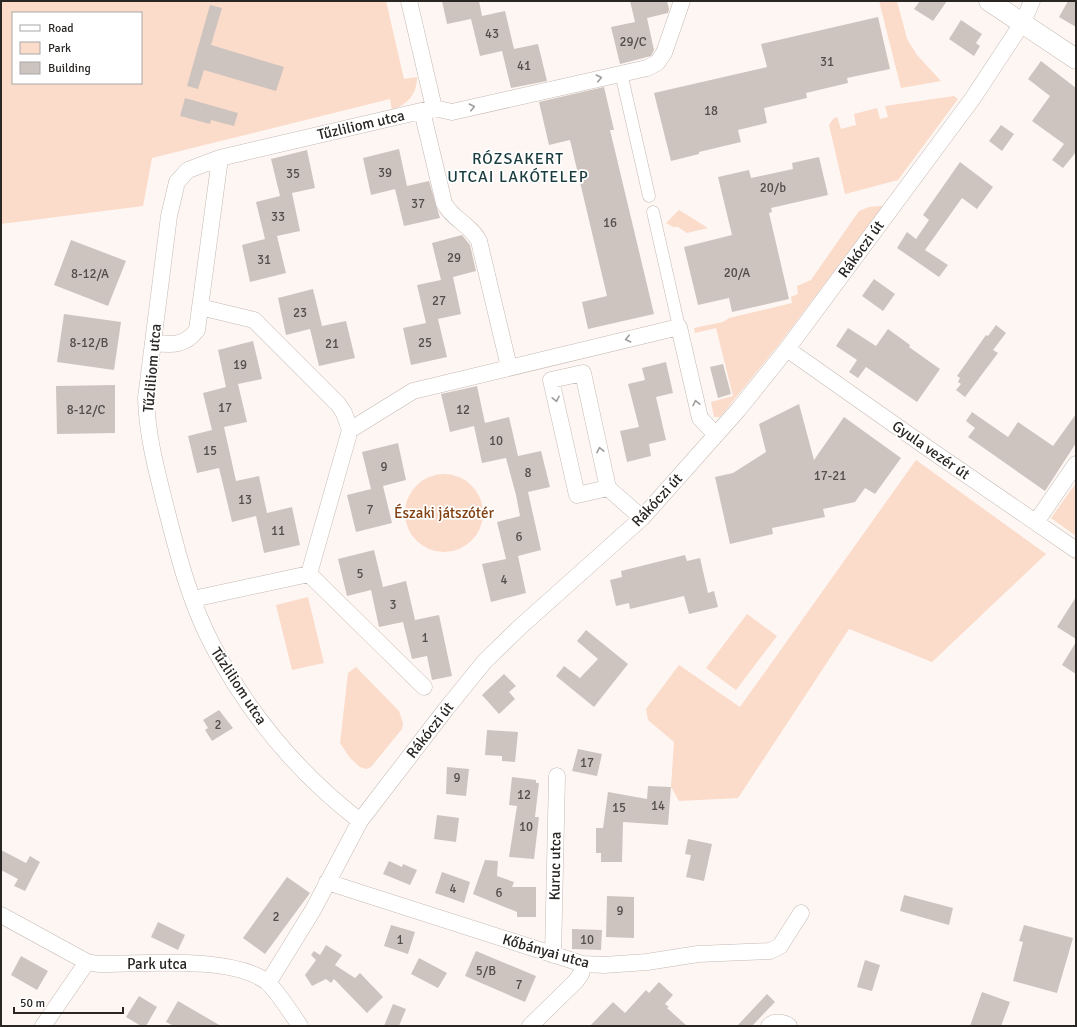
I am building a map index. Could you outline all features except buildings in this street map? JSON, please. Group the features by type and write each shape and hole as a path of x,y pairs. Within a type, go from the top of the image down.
{"street":[{"name":"Tűzliliom utca","path":"409,1 444,203 449,212 474,232 479,241 509,367"},
{"name":"Tűzliliom utca","path":"360,821 312,781 271,735 212,646 180,564 149,435 146,398 169,216 177,182 188,170 220,158 428,109 452,112 647,68 657,63 664,53 682,1"},
{"path":"989,1 1023,22 1076,59"},
{"name":"Rákóczi út","path":"268,983 313,910 360,821 446,709 485,661 520,626 642,518 716,435 788,349 973,98 1023,22 1032,1"},
{"path":"621,73 649,196"},
{"path":"153,343 170,345 191,338 197,330 220,158"},
{"path":"653,212 700,418 716,435"},
{"path":"200,307 254,320 338,404 344,413 350,430 309,574"},
{"path":"350,430 413,391 679,327"},
{"name":"Gyula vezér út","path":"788,349 1076,550"},
{"path":"546,359 577,495 608,488"},
{"path":"551,380 583,373 608,488 642,518"},
{"path":"1036,522 1076,464"},
{"path":"193,598 309,574"},
{"path":"309,574 424,687"},
{"name":"Kuruc utca","path":"553,955 557,776"},
{"name":"Kőbányai utca","path":"327,882 583,964 604,965 647,962 698,954 770,951 780,946 801,913"},
{"name":"Park utca","path":"1,915 87,962 98,964 186,963 211,965 253,975 268,983 300,1026"},
{"path":"43,1026 87,962"},
{"path":"530,1026 576,981 581,974 583,964"},
{"path":"770,1026 772,1024 780,1023 789,1026"}],"green space":[{"path":"1,1 386,1 404,79 417,77 417,83 413,93 403,105 392,110 390,99 152,158 143,206 1,224"},
{"path":"879,1 897,1 907,39 917,55 941,81 901,88"},
{"path":"954,96 958,99 898,180 845,194 829,125 833,119 837,117 841,129 856,125 854,114 877,108 880,119 888,117 885,106"},
{"path":"883,206 780,343 720,417 714,417 711,402 733,396 716,328 695,333 694,328 723,322 729,318 792,303 791,297 798,294 797,286 811,280 859,211 869,207"},
{"path":"679,210 708,228 687,233 678,227 673,227 666,223"},
{"path":"916,460 1046,554 932,662 849,629 738,798 679,801 671,787 674,742 648,720 646,709 679,665 740,707"},
{"name":"Északi játszótér","path":"444,474 459,477 472,485 480,498 483,513 480,528 472,541 459,549 444,552 429,549 416,541 408,528 405,513 408,498 416,485 429,477"},
{"path":"1076,483 1076,536 1051,518"},
{"path":"308,597 324,663 292,670 276,605"},
{"path":"747,614 777,636 736,690 706,668"},
{"path":"356,667 399,711 403,723 402,729 371,767 366,769 360,767 350,758 340,743 348,673"}],"district":[{"name":"RÓZSAKERT UTCAI LAKÓTELEP","path":"518,167"}]}
